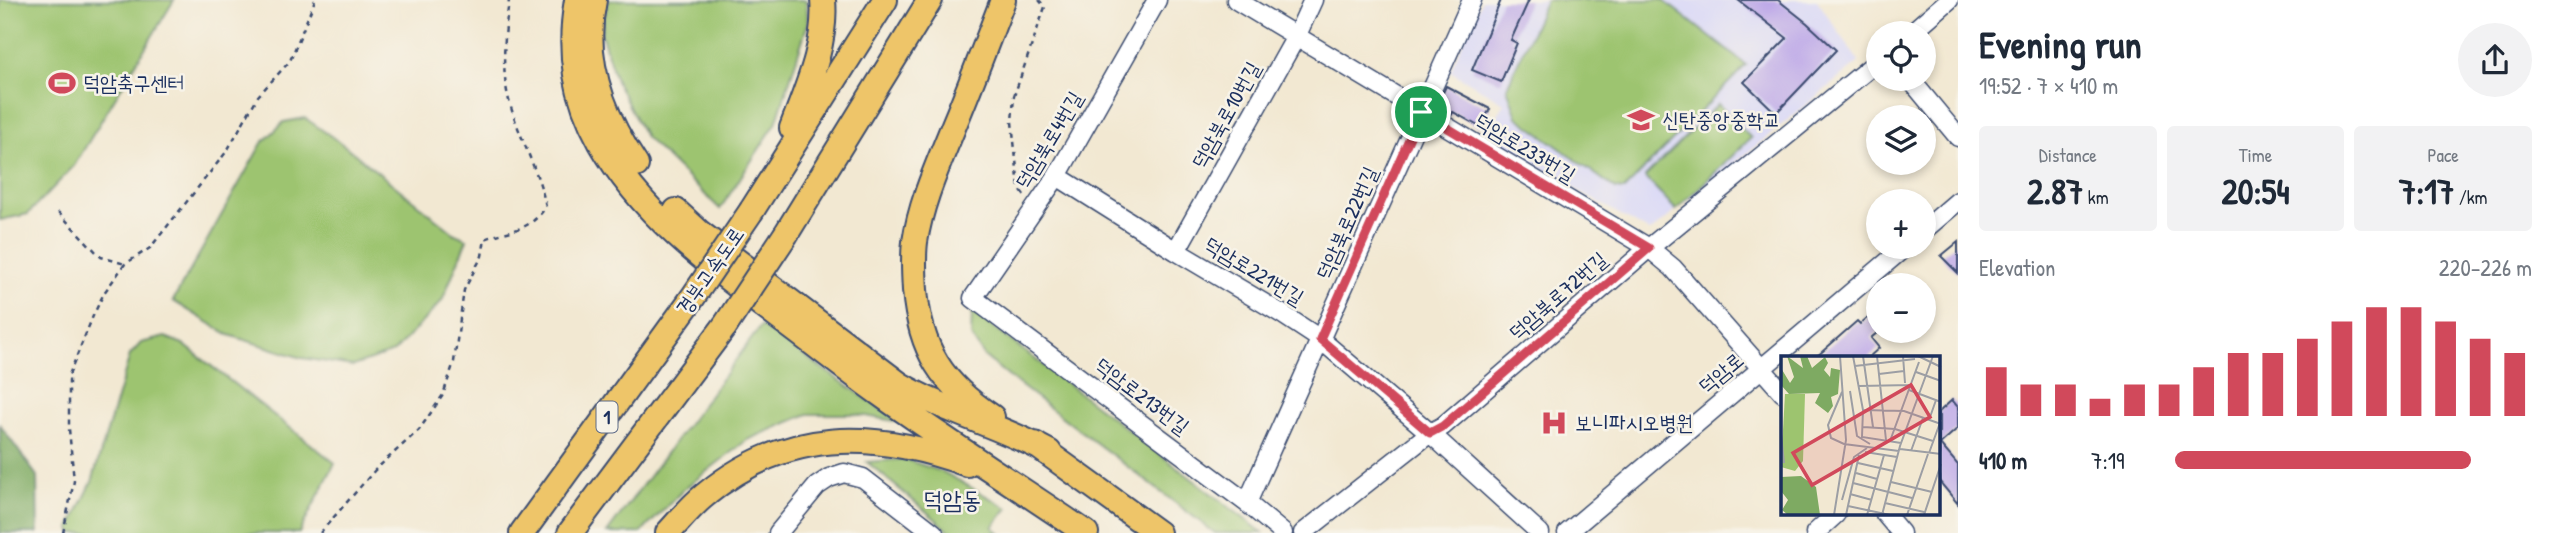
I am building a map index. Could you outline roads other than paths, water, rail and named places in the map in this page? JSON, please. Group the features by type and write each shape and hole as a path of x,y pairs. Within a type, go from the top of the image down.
{"highway":[{"path":"577,0 573,60 586,112 602,145 642,198 676,234 720,273 878,392 1086,533"},
{"path":"594,0 589,38 605,111 613,130 636,165 668,203 700,233 898,384 933,402 1006,431 1049,453"},
{"path":"752,210 781,154 806,89 820,37 823,0"},
{"name":"경부고속도로","path":"522,533 691,300 752,210 885,0"},
{"name":"경부고속도로","path":"570,533 725,326 786,234 930,0"},
{"path":"1003,0 926,196 915,241 916,299 924,338 944,376 973,403 1049,453 1158,533"},
{"path":"668,533 705,495 746,467 787,450 815,443 854,439 898,443 942,455 1010,482"}],"street":[{"name":"덕암북로4번길","path":"973,298 1057,176 1157,0"},
{"name":"덕암로233번길","path":"1236,0 1649,248 1673,268 1781,391"},
{"name":"덕암북로10번길","path":"1176,251 1297,35 1312,0"},
{"name":"덕암북로22번길","path":"1247,503 1472,0"},
{"path":"1924,21 1948,0"},
{"name":"덕암북로72번길","path":"1303,533 1430,433 1443,426 1649,248 1866,71"},
{"path":"1920,91 1958,137"},
{"name":"덕암로221번길","path":"1057,176 1320,339 1430,433 1540,533"},
{"path":"1936,220 1958,201"},
{"name":"덕암로","path":"1567,533 1891,259"},
{"name":"덕암로213번길","path":"973,298 1247,503 1283,533"},
{"path":"778,533 817,486 844,473 863,478 934,533"},
{"path":"1815,533 1834,516"},
{"path":"1887,516 1901,533"}],"place":[{"name":"덕암축구센터","path":"62,83"},
{"name":"신탄중앙중학교","path":"1641,120"},
{"name":"보니파시오병원","path":"1554,423"}],"district":[{"name":"덕암동","path":"952,500"}]}
